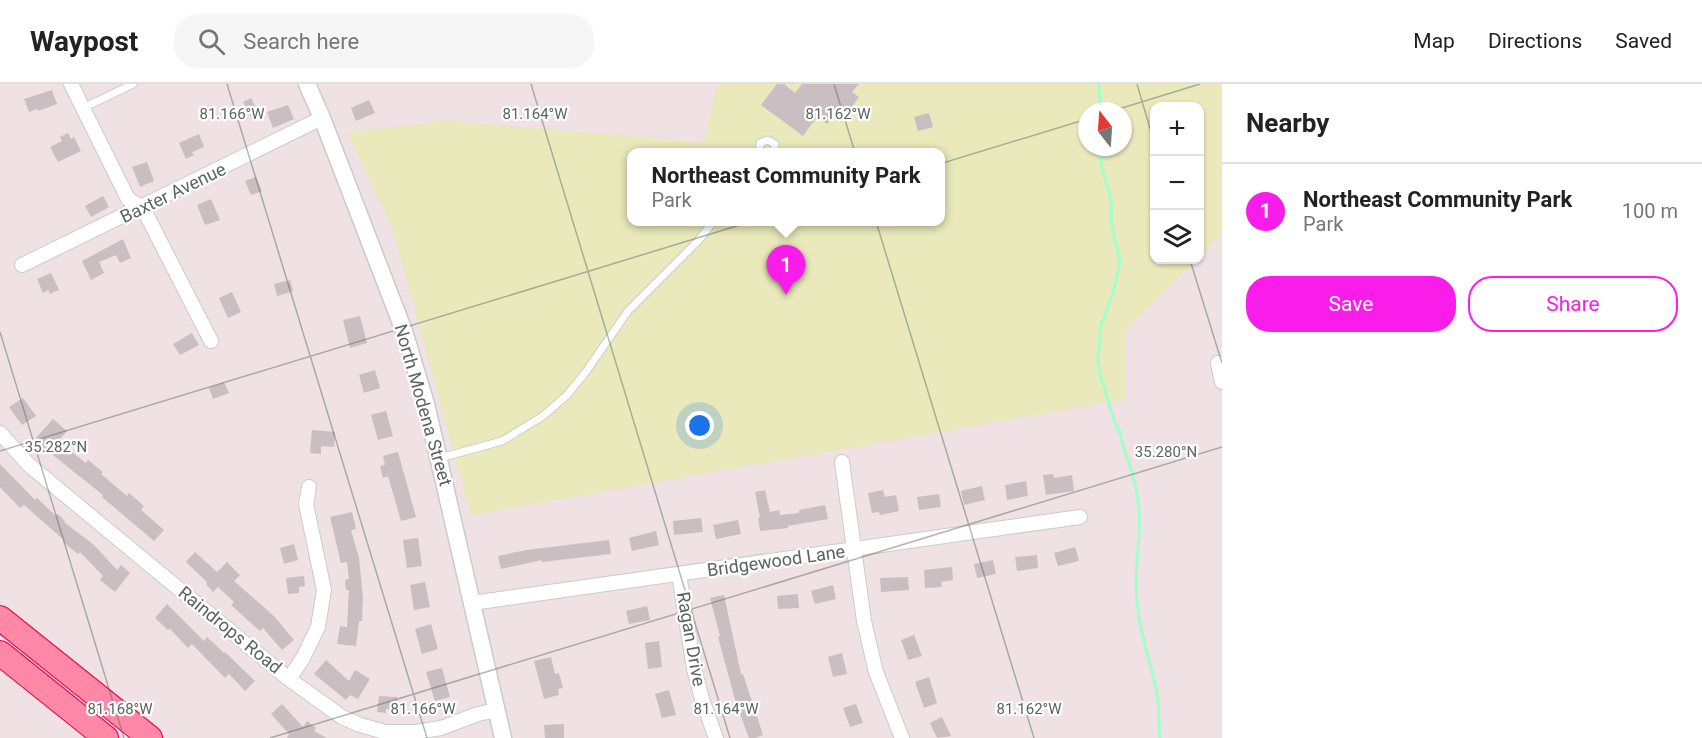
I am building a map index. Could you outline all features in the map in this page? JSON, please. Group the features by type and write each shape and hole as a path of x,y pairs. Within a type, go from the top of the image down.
{"highway":[{"path":"0,618 150,738"},
{"path":"0,653 106,738"}],"street":[{"path":"71,84 128,199 143,208 211,341"},
{"name":"North Modena Street","path":"307,84 404,331 426,404 503,738"},
{"name":"Baxter Avenue","path":"22,265 143,208 322,118"},
{"path":"1218,363 1222,382"},
{"name":"Raindrops Road","path":"0,433 29,465 289,679 342,717 360,726 384,732 424,731 497,710"},
{"path":"842,462 864,621 876,672 902,738"},
{"path":"289,679 303,658 318,627 324,590 306,504 309,487"},
{"name":"Bridgewood Lane","path":"472,603 1080,517"},
{"name":"Ragan Drive","path":"679,574 694,669 716,738"}],"lane":[{"path":"83,108 133,84"},
{"path":"760,148 760,143 768,140 775,144 775,148"},
{"path":"440,458 502,441 543,416 567,395 585,373 628,311 698,241 710,226"}],"green space":[{"path":"717,84 1222,84 1222,234 1204,253 1204,102 1150,102 1150,264 1193,264 1126,330 1126,399 471,515 392,227 347,132 448,121 704,142"}],"building":[{"path":"777,84 784,84 795,93 802,84 859,84 852,92 859,97 842,120 835,114 827,124 817,117 803,136 761,105"},
{"path":"52,90 57,104 29,112 24,99"},
{"path":"251,98 260,115 252,119 243,102"},
{"path":"369,100 375,113 356,121 351,108"},
{"path":"288,105 294,119 273,128 267,112"},
{"path":"929,113 933,127 918,131 914,117"},
{"path":"68,133 71,139 74,137 81,151 58,162 50,147 62,141 60,137"},
{"path":"199,134 204,147 192,152 194,155 186,159 179,143"},
{"path":"147,162 154,181 140,187 132,167"},
{"path":"256,177 262,191 251,195 245,181"},
{"path":"103,196 109,207 91,217 85,206"},
{"path":"211,199 220,220 205,225 197,205"},
{"path":"123,239 131,258 120,263 116,255 99,262 104,273 91,280 82,261"},
{"path":"51,273 59,290 50,294 48,290 43,293 37,279"},
{"path":"290,280 293,291 277,296 274,284"},
{"path":"232,292 241,312 228,318 219,298"},
{"path":"360,316 367,343 350,348 343,320"},
{"path":"192,333 199,345 180,355 173,344"},
{"path":"375,370 380,388 364,393 359,375"},
{"path":"224,382 229,393 213,399 209,388"},
{"path":"23,398 36,416 22,425 9,407"},
{"path":"386,411 393,436 378,440 371,415"},
{"path":"53,419 67,431 58,441 86,463 88,460 127,496 129,493 144,506 141,510 164,530 154,541 102,497 103,495 34,440"},
{"path":"312,430 335,432 334,447 321,446 321,454 310,453"},
{"path":"398,452 416,517 401,521 388,476 383,478 380,466 385,465 383,456"},
{"path":"0,464 35,500 37,498 56,516 58,514 64,522 94,545 117,570 121,565 130,573 115,592 100,580 103,576 80,552 78,554 63,542 64,540 24,505 20,508 0,487"},
{"path":"1053,474 1054,478 1072,475 1074,491 1046,495 1043,475"},
{"path":"1026,481 1028,496 1007,500 1005,485"},
{"path":"982,486 985,500 964,505 961,491"},
{"path":"765,490 770,512 779,510 780,515 799,513 799,510 825,505 828,519 788,526 788,528 760,531 755,492"},
{"path":"883,490 885,497 896,495 899,511 880,515 879,512 872,513 868,493"},
{"path":"939,494 941,507 919,510 917,497"},
{"path":"352,512 356,529 351,530 359,558 363,598 362,621 359,621 356,646 337,644 340,626 347,627 349,590 346,590 345,580 349,579 347,562 341,563 330,517"},
{"path":"701,518 703,532 674,535 673,521"},
{"path":"738,520 741,534 716,539 713,525"},
{"path":"656,531 659,545 632,551 629,538"},
{"path":"418,538 422,566 407,568 403,540"},
{"path":"609,540 611,554 542,562 542,560 501,569 498,556 526,550"},
{"path":"294,544 298,560 284,564 280,548"},
{"path":"1075,547 1079,561 1058,566 1054,553"},
{"path":"195,552 217,572 227,562 240,575 234,581 274,616 294,640 282,650 263,628 260,631 231,605 234,602 218,587 213,592 206,584 207,582 186,562"},
{"path":"1037,555 1038,568 1017,571 1015,557"},
{"path":"993,560 996,574 977,578 974,564"},
{"path":"952,567 953,580 941,582 942,587 925,588 924,570"},
{"path":"304,576 305,586 299,587 299,593 288,594 286,578"},
{"path":"908,577 909,590 881,592 880,578"},
{"path":"425,582 430,607 414,610 410,585"},
{"path":"833,585 836,599 815,604 811,591"},
{"path":"798,594 799,608 778,609 777,596"},
{"path":"724,595 741,674 743,674 763,735 755,738 749,738 736,703 718,637 720,636 710,598"},
{"path":"167,604 204,641 207,637 255,681 245,691 229,674 225,678 192,644 188,648 170,629 168,630 155,618"},
{"path":"647,606 650,620 629,624 626,611"},
{"path":"431,624 438,649 422,654 415,629"},
{"path":"914,635 922,656 908,660 901,640"},
{"path":"659,641 662,667 648,669 645,643"},
{"path":"842,653 847,674 833,677 828,657"},
{"path":"551,657 555,674 559,673 563,688 558,689 559,695 544,699 534,661"},
{"path":"326,660 349,681 355,670 370,679 358,699 350,695 346,700 314,674"},
{"path":"442,668 450,697 435,701 426,672"},
{"path":"929,677 937,703 924,708 915,682"},
{"path":"669,690 676,715 662,718 655,694"},
{"path":"379,696 397,697 396,710 386,709 386,713 377,712"},
{"path":"282,704 303,727 307,721 316,728 314,731 327,738 287,738 289,734 271,714"},
{"path":"856,704 863,723 850,727 843,708"},
{"path":"942,717 951,736 937,738 930,723"},
{"path":"564,724 564,738 545,738 544,725"}],"waterway":[{"path":"1099,84 1100,102"},
{"path":"1101,156 1101,164 1111,200 1112,228 1120,261 1114,290 1101,325 1099,371 1120,432 1136,490 1139,511 1136,594 1142,635 1157,694 1160,738"}],"place":[{"name":"Northeast Community Park","path":"786,295"}]}
